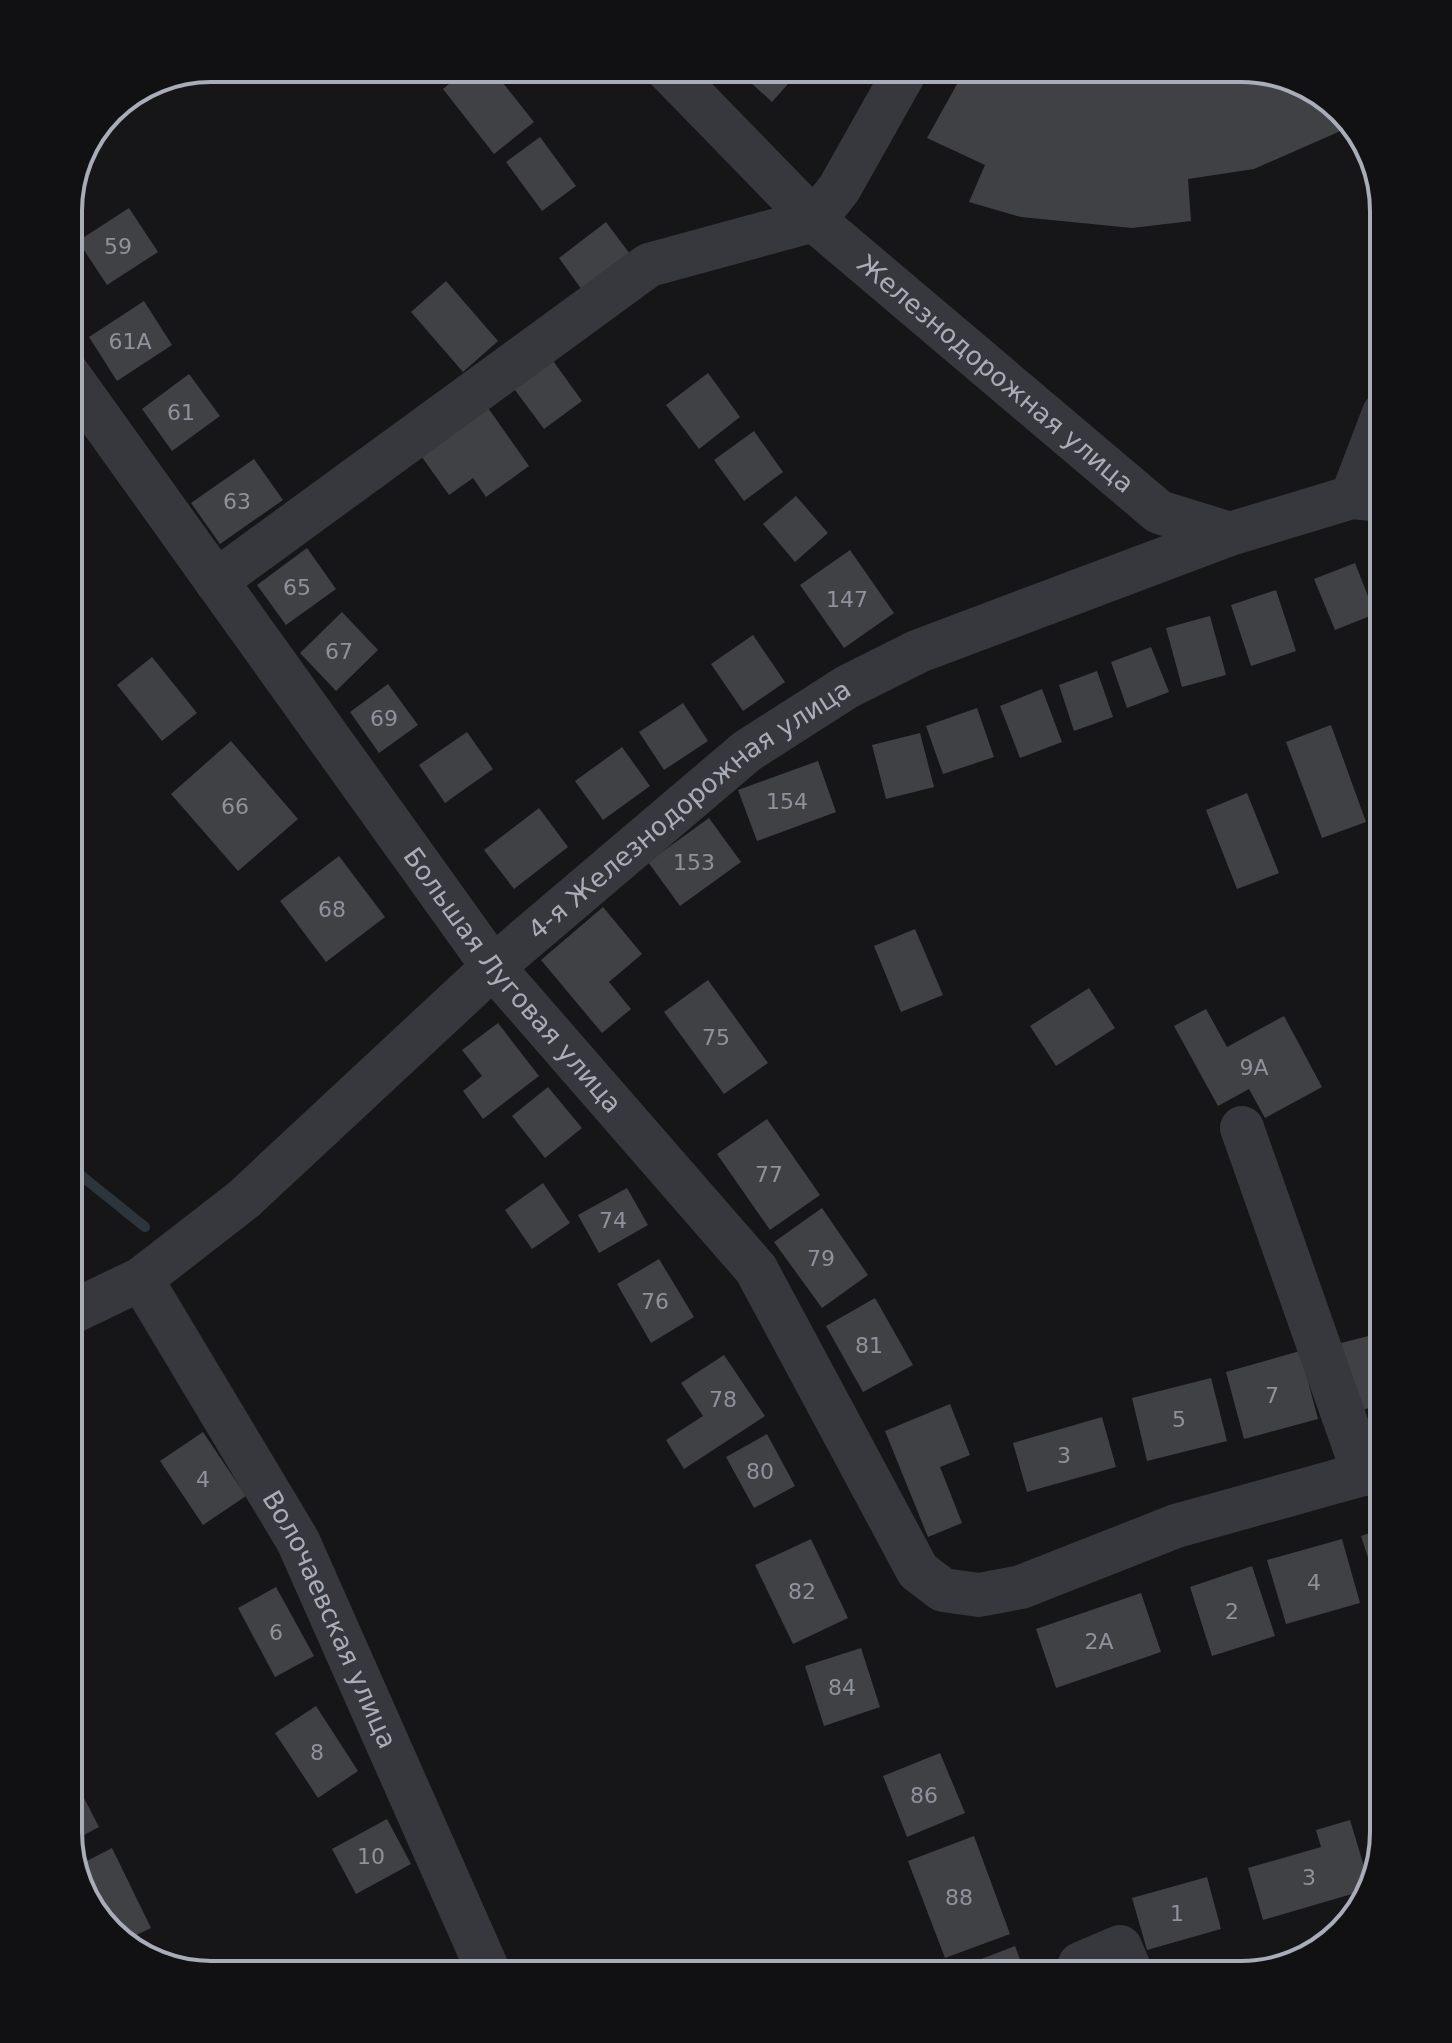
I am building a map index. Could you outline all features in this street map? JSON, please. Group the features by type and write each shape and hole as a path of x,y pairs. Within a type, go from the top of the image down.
{"street":[{"name":"Железнодорожная улица","path":"680,82 814,220 1159,512 1230,534"},
{"path":"216,581 649,265 814,220 839,189 899,82"},
{"name":"Большая Луговая улица","path":"82,394 493,967 756,1269 918,1571 943,1590 979,1595 1021,1587 1176,1526 1370,1472"},
{"path":"1230,534 1368,498"},
{"name":"4-я Железнодорожная улица","path":"82,1307 141,1279 244,1199 493,967 747,751 847,687 919,651 1230,534"},
{"path":"1242,1128 1370,1461"},
{"name":"Волочаевская улица","path":"141,1279 298,1541 484,1961"},
{"path":"1097,1961 1120,1947 1126,1961"}],"building":[{"path":"451,82 502,82 534,122 494,154 443,89"},
{"path":"750,82 790,82 772,102"},
{"path":"958,82 1266,84 1306,99 1342,131 1254,169 1188,179 1191,221 1132,228 1021,217 969,202 985,165 927,138"},
{"path":"540,137 576,186 542,211 506,162"},
{"path":"129,208 158,252 107,285 82,247 82,238"},
{"path":"606,222 630,254 582,290 559,258"},
{"path":"446,281 498,341 463,372 411,312"},
{"path":"144,301 172,345 117,381 89,337"},
{"path":"551,358 582,401 544,429 512,386"},
{"path":"708,373 740,417 699,449 666,405"},
{"path":"189,374 220,416 172,451 142,409"},
{"path":"486,405 529,466 486,497 473,478 449,495 419,453"},
{"path":"754,431 783,472 744,501 714,460"},
{"path":"254,459 283,500 220,544 191,503"},
{"path":"796,496 828,533 795,562 763,524"},
{"path":"307,548 336,589 286,625 257,585"},
{"path":"850,550 894,613 844,648 800,585"},
{"path":"1355,563 1370,601 1370,616 1335,630 1314,579"},
{"path":"1276,590 1296,651 1251,666 1231,605"},
{"path":"342,612 378,650 336,691 300,653"},
{"path":"1210,616 1226,675 1182,687 1166,628"},
{"path":"753,635 785,682 743,711 711,664"},
{"path":"1151,647 1169,692 1127,708 1111,662"},
{"path":"152,657 197,713 162,741 117,685"},
{"path":"1097,671 1113,717 1074,731 1059,685"},
{"path":"388,684 418,725 379,753 350,712"},
{"path":"1042,689 1062,742 1020,758 1000,706"},
{"path":"683,703 708,741 664,770 639,732"},
{"path":"977,708 994,757 943,774 926,726"},
{"path":"1331,725 1366,822 1322,838 1286,742"},
{"path":"467,732 493,769 445,803 419,765"},
{"path":"920,733 934,787 886,799 872,745"},
{"path":"231,741 298,819 238,871 171,794"},
{"path":"622,747 650,786 603,820 575,781"},
{"path":"818,761 836,812 757,841 738,790"},
{"path":"1247,793 1279,873 1237,889 1206,810"},
{"path":"539,808 568,847 514,889 484,850"},
{"path":"709,818 741,862 680,906 648,862"},
{"path":"339,856 385,917 326,962 280,901"},
{"path":"603,907 642,954 609,982 631,1009 602,1033 541,960"},
{"path":"915,929 943,995 901,1012 874,946"},
{"path":"708,980 768,1063 724,1094 664,1012"},
{"path":"1089,988 1115,1028 1056,1066 1030,1026"},
{"path":"1206,1009 1227,1047 1284,1016 1322,1087 1265,1118 1249,1089 1218,1106 1174,1026"},
{"path":"498,1023 539,1076 483,1119 463,1091 482,1076 462,1050"},
{"path":"548,1087 582,1128 545,1158 512,1116"},
{"path":"767,1119 820,1195 770,1230 717,1154"},
{"path":"543,1183 570,1223 532,1249 505,1210"},
{"path":"627,1188 648,1225 599,1253 578,1215"},
{"path":"822,1208 868,1275 822,1308 774,1242"},
{"path":"659,1259 694,1317 651,1343 617,1284"},
{"path":"875,1298 913,1365 863,1392 826,1326"},
{"path":"1370,1336 1370,1408 1358,1411 1341,1343"},
{"path":"1300,1351 1318,1419 1244,1439 1226,1372"},
{"path":"724,1355 765,1416 684,1469 666,1440 703,1416 681,1383"},
{"path":"1211,1378 1227,1441 1147,1461 1132,1398"},
{"path":"950,1404 970,1455 940,1467 962,1523 928,1537 885,1431"},
{"path":"1102,1417 1116,1467 1027,1492 1013,1443"},
{"path":"203,1432 246,1496 203,1525 160,1461"},
{"path":"767,1434 795,1486 754,1508 726,1457"},
{"path":"1370,1533 1370,1564 1361,1536"},
{"path":"811,1539 848,1618 793,1644 755,1565"},
{"path":"1342,1539 1360,1603 1286,1624 1267,1560"},
{"path":"1252,1566 1275,1636 1212,1656 1190,1587"},
{"path":"276,1587 314,1656 275,1677 238,1608"},
{"path":"1141,1593 1161,1652 1056,1688 1036,1629"},
{"path":"861,1648 880,1707 824,1726 805,1666"},
{"path":"316,1706 358,1771 318,1798 275,1733"},
{"path":"940,1753 965,1813 907,1837 883,1776"},
{"path":"82,1794 99,1827 82,1836"},
{"path":"387,1819 411,1864 356,1894 332,1849"},
{"path":"1350,1820 1365,1869 1355,1893 1263,1920 1248,1868 1321,1847 1316,1830"},
{"path":"974,1836 1010,1934 945,1958 908,1861"},
{"path":"112,1848 151,1928 135,1936 120,1923 99,1897 85,1862"},
{"path":"1207,1877 1221,1929 1147,1950 1132,1898"},
{"path":"1015,1946 1021,1961 976,1961"}],"waterway":[{"path":"82,1176 145,1227"}]}
